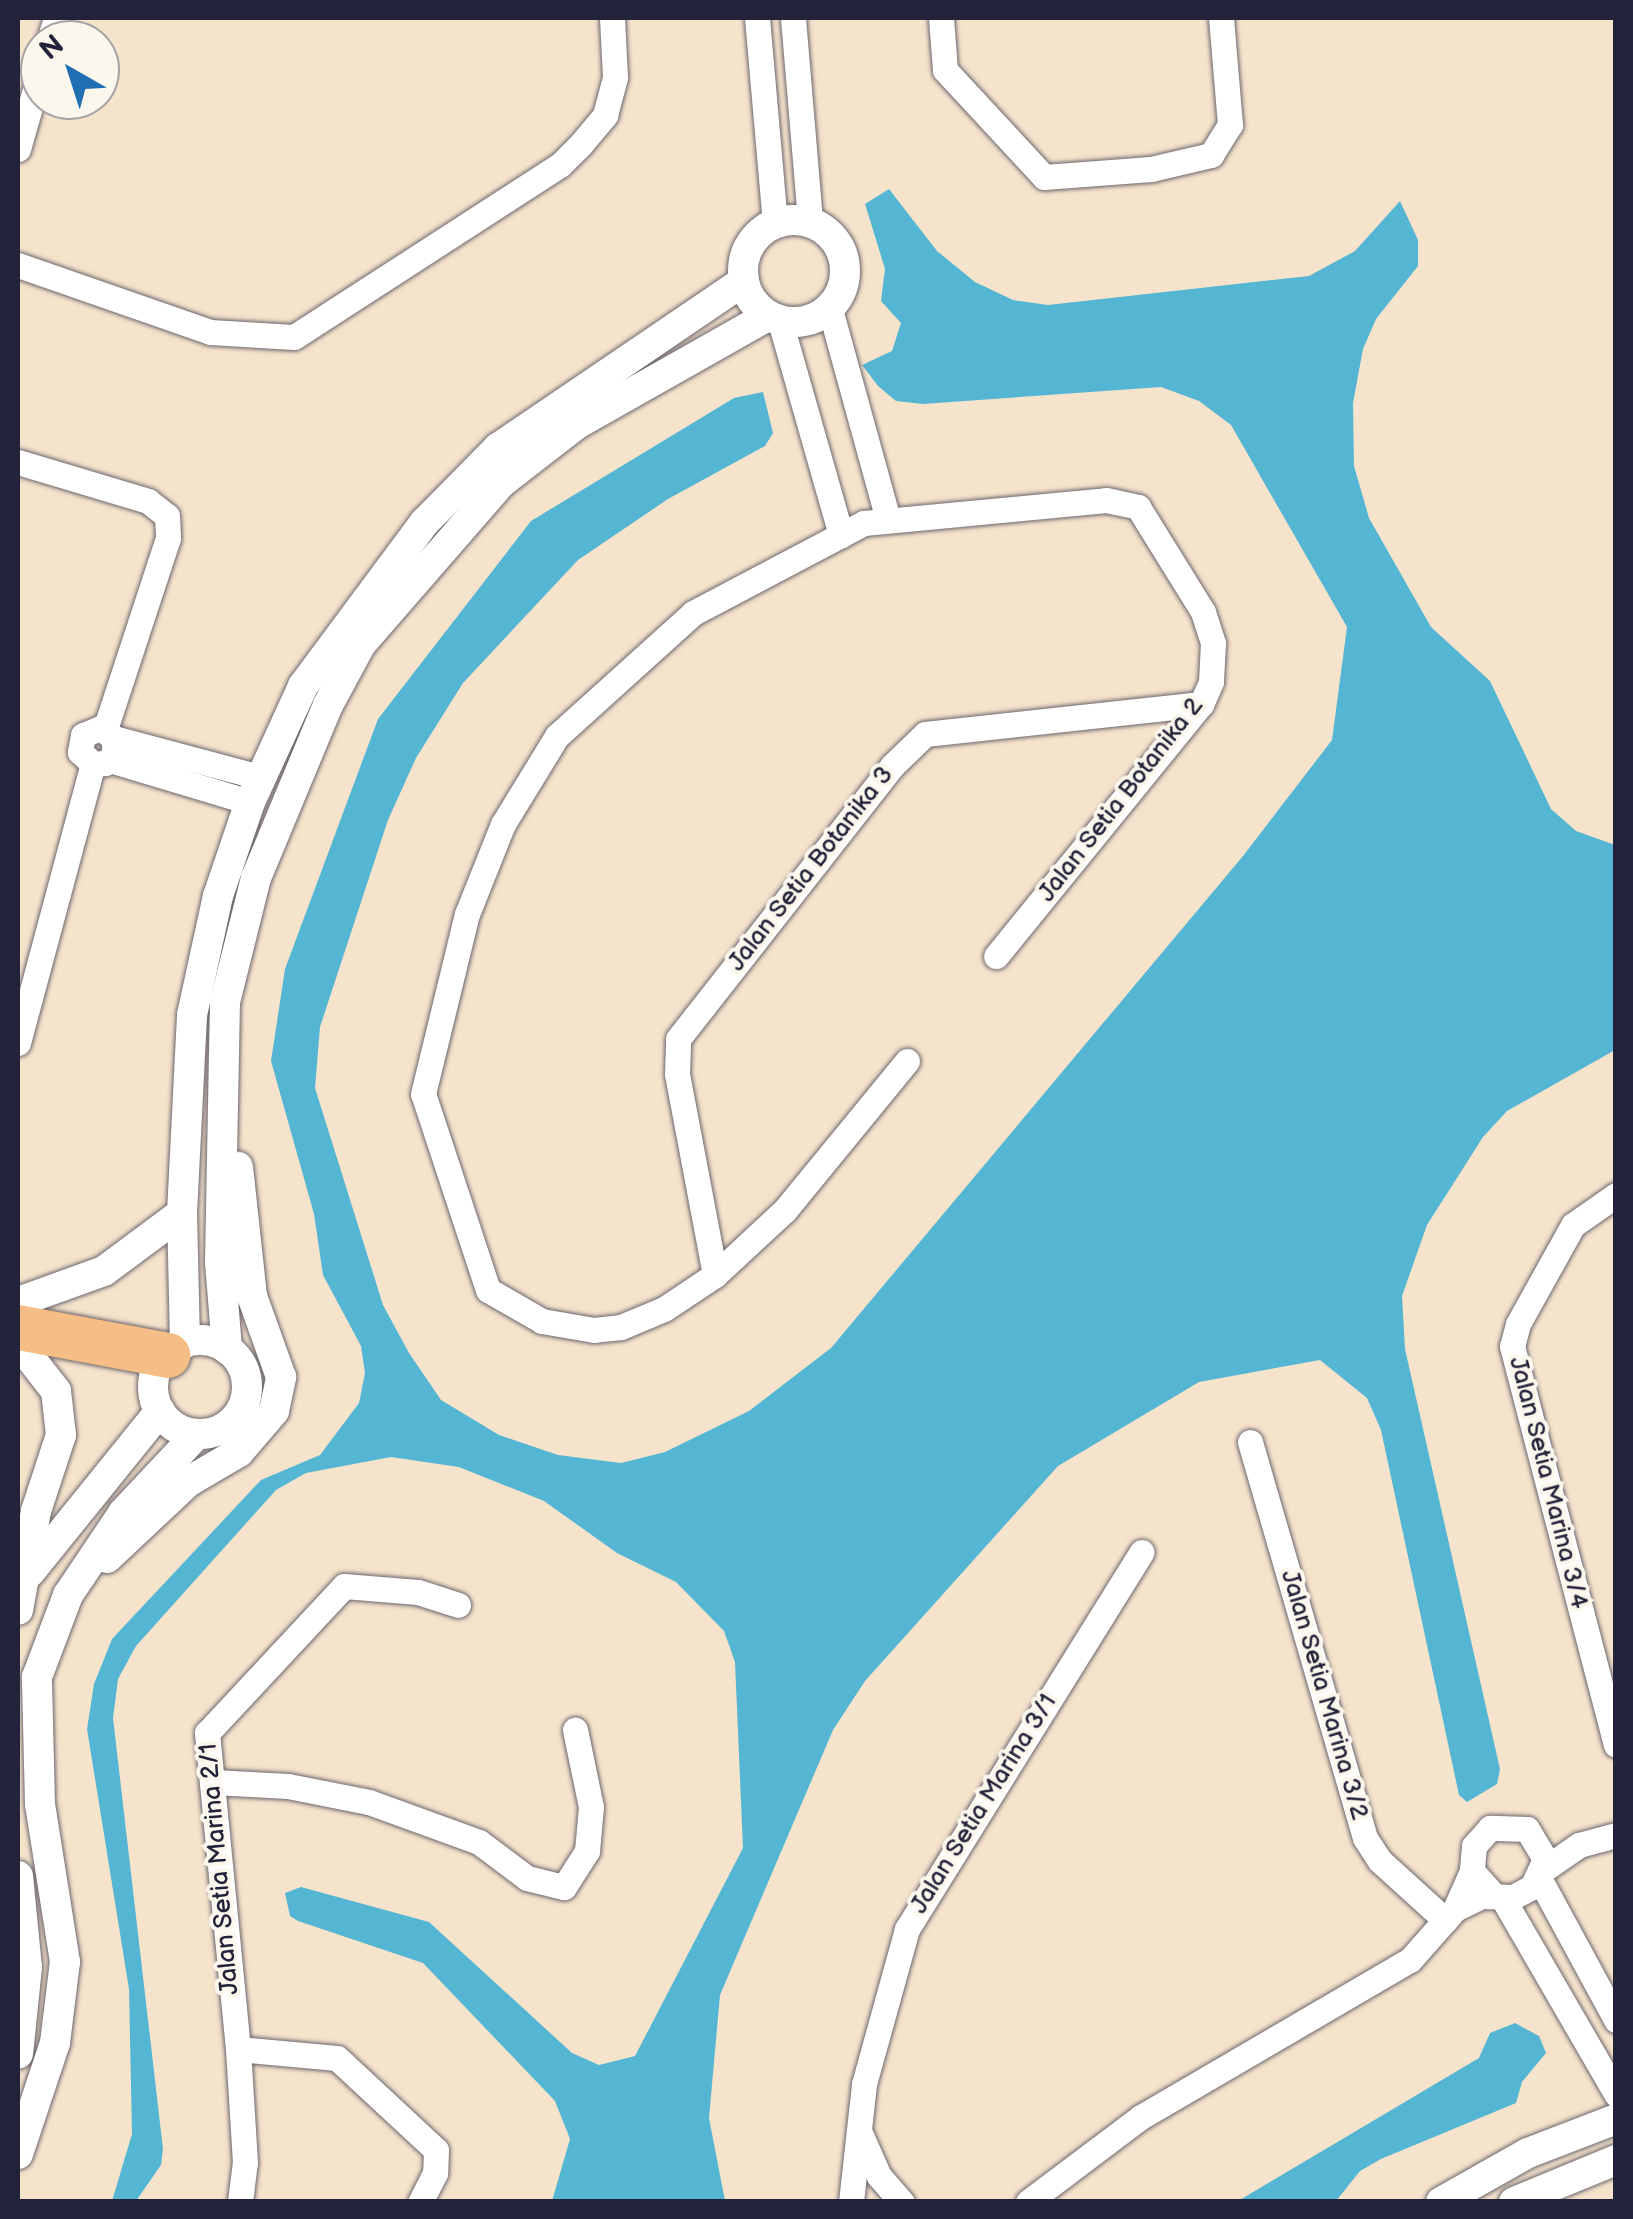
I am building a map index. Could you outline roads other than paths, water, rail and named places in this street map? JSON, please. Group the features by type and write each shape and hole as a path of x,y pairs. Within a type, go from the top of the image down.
{"highway":[{"path":"18,1326 167,1372"},
{"path":"18,1326 167,1372"}],"street":[{"path":"18,265 210,332 294,337 560,165 581,144 605,114 615,77 612,18"},
{"path":"757,18 775,223"},
{"path":"793,18 810,222"},
{"path":"940,18 946,70 1044,177 1151,169 1210,155 1230,125 1221,18"},
{"path":"18,149 26,120"},
{"path":"744,281 498,448 425,522 302,686 255,790 218,896 192,1016 182,1213 167,1372 169,1423 197,1434 214,1432 241,1411 246,1377 227,1349 220,1262 226,1002 234,950 288,788 361,644 501,483 577,424 774,318 801,323 830,308 840,294 845,259 826,230 810,222 775,223 749,247 744,281 774,318 864,526"},
{"path":"830,308 864,526"},
{"path":"18,462 148,502 167,516 168,538 18,1042"},
{"name":"Jalan Setia Botanika 2","path":"864,526 1106,500 1138,507 1203,612 1213,643 1211,682 1201,704 996,956"},
{"path":"864,526 693,614 557,736 503,824 466,914 423,1094 476,1264 488,1290 514,1310 569,1328 621,1327 664,1309 715,1275 785,1210 907,1061"},
{"name":"Jalan Setia Botanika 3","path":"715,1275 677,1074 678,1039 892,766 925,734 1201,704"},
{"path":"105,748 255,790"},
{"path":"68,1595 188,1482 239,1452 274,1411 281,1378 252,1296 239,1169 224,1111"},
{"name":"Jalan Setia Marina 3/4","path":"1616,1195 1573,1225 1518,1324 1512,1346 1616,1745"},
{"path":"18,1610 30,1572 36,1511 61,1418 56,1391 18,1326 104,1272 182,1213"},
{"path":"30,1572 167,1372 227,1349"},
{"path":"18,2154 54,2043 65,1962 40,1804 37,1677 68,1595 123,1513 197,1434"},
{"name":"Jalan Setia Marina 3/2","path":"1250,1442 1370,1851 1450,1915"},
{"name":"Jalan Setia Marina 3/1","path":"851,2202 884,2000 915,1912 1142,1552"},
{"name":"Jalan Setia Marina 2/1","path":"240,2202 245,2163 238,2049 207,1733 344,1586 400,1590 458,1604"},
{"path":"213,1782 288,1786 370,1802 466,1836 527,1878 564,1887 586,1851 591,1808 575,1730"},
{"path":"1028,2202 1141,2117 1410,1960 1450,1915 1472,1872 1474,1846 1490,1828 1515,1824 1536,1837 1579,1845"},
{"path":"1450,1915 1498,1895 1524,1894 1541,1874 1579,1845 1615,1834"},
{"path":"1536,1837 1541,1874 1616,2020"},
{"path":"1472,1872 1498,1895 1616,2094"},
{"path":"18,1876 28,1967 18,2054"},
{"path":"238,2049 337,2058 436,2150 435,2173 420,2202"},
{"path":"1440,2202 1528,2153 1616,2119"},
{"path":"860,2133 896,2196 860,2202"},
{"path":"1528,2153 1542,2188"},
{"path":"1514,2202 1616,2160"}],"water":[{"path":"889,189 937,251 975,282 1013,300 1048,305 1309,276 1355,251 1400,201 1418,240 1418,266 1376,319 1363,349 1353,403 1354,466 1369,518 1431,627 1490,681 1551,809 1576,831 1615,845 1615,1050 1507,1111 1483,1137 1427,1225 1402,1296 1405,1349 1500,1769 1497,1784 1467,1802 1459,1795 1381,1430 1367,1398 1320,1360 1199,1382 1058,1466 865,1681 833,1730 720,1995 709,2118 725,2201 552,2201 570,2139 555,2101 423,1963 298,1921 290,1916 285,1893 301,1887 429,1922 572,2053 599,2065 635,2056 743,1848 735,1662 724,1631 676,1582 617,1553 544,1501 459,1467 391,1457 306,1473 276,1490 136,1646 118,1679 113,1718 163,2149 161,2165 136,2201 112,2201 132,2134 129,1989 87,1729 94,1684 112,1639 261,1480 320,1455 359,1403 365,1373 361,1346 323,1275 314,1214 271,1061 285,969 378,719 531,521 734,398 763,392 773,433 765,446 668,499 578,560 463,683 416,758 388,820 320,1027 315,1088 383,1305 409,1353 441,1400 499,1435 558,1455 621,1463 665,1452 749,1411 831,1348 1243,856 1332,740 1347,627 1231,425 1199,401 1161,387 923,404 896,401 878,386 862,365 892,351 901,323 881,301 885,269 865,204"},
{"path":"1515,2023 1539,2036 1546,2053 1522,2082 1516,2103 1381,2159 1360,2171 1336,2201 1238,2201 1479,2058 1490,2033"}]}
